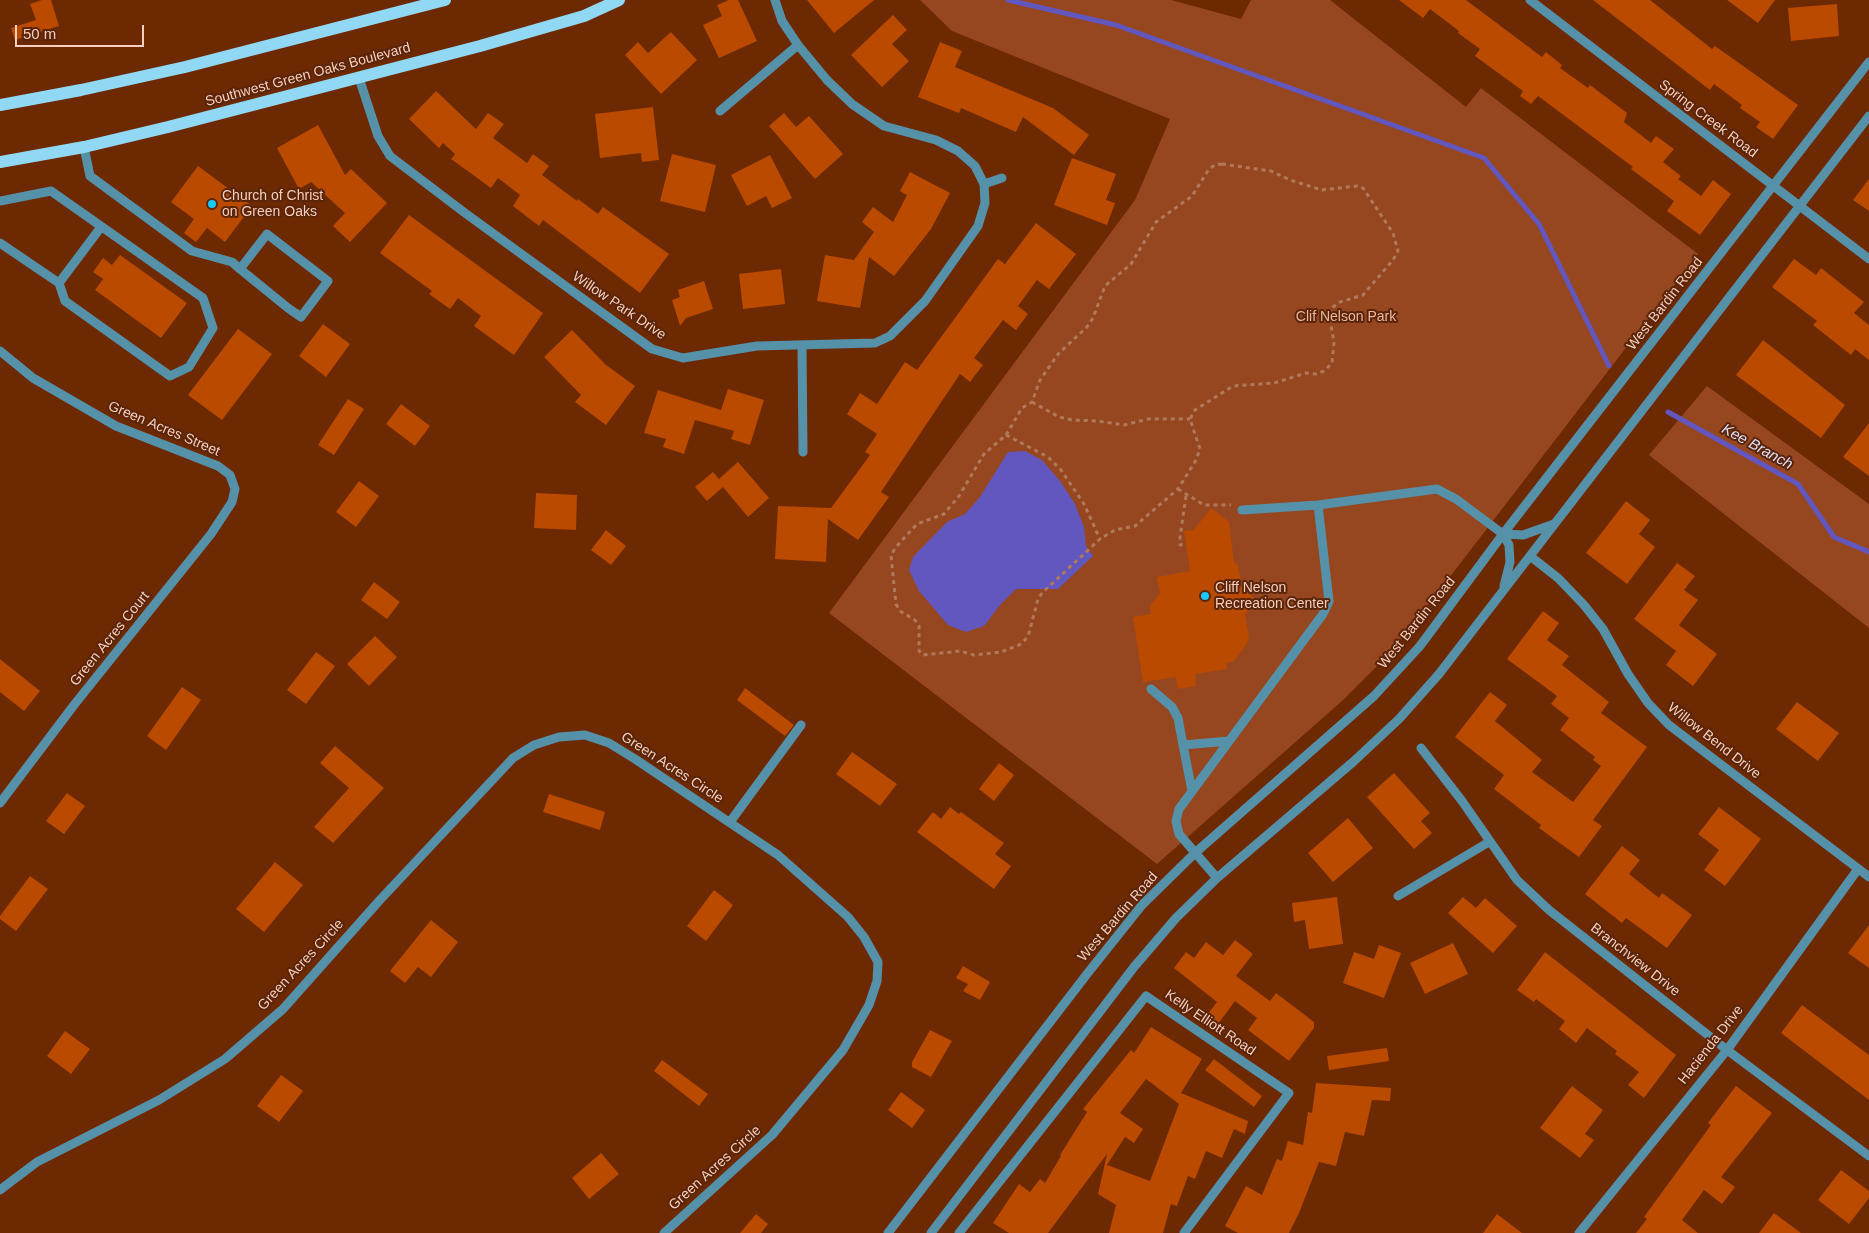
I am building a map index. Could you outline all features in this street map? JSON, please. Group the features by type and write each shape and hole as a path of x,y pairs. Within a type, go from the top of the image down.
{"main road":[{"path":"0,105 81,90 176,69 445,0"},
{"name":"Southwest Green Oaks Boulevard","path":"0,162 84,147 359,78 552,26 584,16 619,0"}],"street":[{"path":"775,0 782,21 798,45 827,80 852,104 884,126 936,140 958,151 974,166 984,184 1002,178"},
{"name":"Spring Creek Road","path":"1530,0 1869,259"},
{"path":"720,111 798,45"},
{"name":"West Bardin Road","path":"888,1233 1142,905 1195,853 1374,696 1420,646 1503,534 1869,62"},
{"name":"Willow Park Drive","path":"359,78 378,136 390,156 652,349 682,358 757,346 875,343 890,336 925,301 978,226 985,203 984,184"},
{"path":"931,1233 1134,967 1176,918 1217,878 1353,762 1399,719 1439,674 1675,365 1869,116"},
{"path":"84,147 90,176 192,251 232,262 240,269 300,317 328,280 267,234 240,269"},
{"path":"0,201 51,192 203,298 213,328 189,367 170,376 65,301 59,283 0,243"},
{"path":"59,283 101,227"},
{"path":"802,345 803,452"},
{"name":"Green Acres Street","path":"0,351 33,378 116,426 218,466 230,475 235,488"},
{"name":"Green Acres Court","path":"0,803 74,705 211,534 232,502 235,488"},
{"path":"1242,510 1318,505 1437,488 1456,499 1503,534 1509,545 1510,562 1502,591"},
{"path":"1217,878 1179,834 1176,821 1179,809 1323,614 1329,601 1318,505"},
{"path":"1503,534 1523,535 1554,524"},
{"name":"Willow Bend Drive","path":"1530,556 1558,578 1584,605 1602,629 1648,704 1669,725 1869,878"},
{"path":"1151,689 1172,707 1178,718 1192,791"},
{"path":"730,822 801,725"},
{"name":"Green Acres Circle","path":"0,1190 37,1162 160,1100 225,1059 282,1009 496,774 513,758 534,745 559,737 585,735 609,743 778,854 848,917 864,937 878,962 877,981 869,1005 843,1050 772,1135 664,1233"},
{"path":"1183,745 1229,740"},
{"name":"Branchview Drive","path":"1421,748 1462,801 1517,880 1549,910 1727,1050 1869,1156"},
{"path":"1398,896 1489,842"},
{"name":"Hacienda Drive","path":"1579,1233 1727,1050 1858,869"},
{"name":"Kelly Elliott Road","path":"958,1233 1146,996 1289,1093 1184,1233"}],"path":[{"path":"1215,165 1271,171 1290,180 1322,190 1357,186 1363,188 1393,233 1398,251 1363,295 1354,300 1340,302 1333,306 1329,315 1334,342 1332,363 1324,371 1316,374 1306,373 1274,383 1233,386 1195,410 1190,419 1200,448 1196,460 1178,489 1135,526 1115,530 1100,538 1043,592 1038,598 1025,640 1001,652 974,655 960,651 923,655 919,651 919,626 915,620 900,611 896,604 891,556 894,548 917,524 944,514 959,496 984,454 1006,435 1022,408 1032,402 1040,380 1059,353 1078,336 1093,318 1105,286 1131,264 1156,222 1192,196 1209,169 1215,165"},
{"path":"1032,402 1060,417 1072,420 1098,420 1124,425 1148,419 1190,419"},
{"path":"1006,435 1036,450 1061,470 1084,504 1100,538"},
{"path":"1178,489 1186,496 1204,505 1233,505 1242,510"},
{"path":"1186,496 1180,545 1186,544"}],"green space":[{"name":"Clif Nelson Park","path":"920,0 1171,0 1241,19 1251,0 1330,0 1466,107 1481,88 1698,254 1416,621 1377,666 1342,701 1157,864 829,613 1135,200 1170,119 952,31"},
{"path":"1707,386 1869,504 1869,628 1649,455"}],"shaded area":[{"path":"1025,451 1042,460 1060,481 1075,504 1084,527 1086,546 1093,556 1058,589 1016,589 1000,605 984,626 966,632 948,625 919,591 909,570 913,557 947,522 965,514 980,497 1008,452"}],"building":[{"path":"42,0 51,0 59,26 15,40 11,28 36,20 30,4"},
{"path":"729,0 738,0 757,41 719,58 703,25 722,16 717,5"},
{"path":"807,0 874,0 834,33"},
{"path":"1399,0 1466,0 1542,57 1546,52 1562,65 1560,68 1588,88 1590,85 1627,113 1624,122 1651,143 1656,136 1674,149 1663,162 1681,176 1678,179 1701,196 1713,180 1731,194 1700,235 1667,211 1674,201 1631,169 1633,167 1538,96 1531,104 1520,96 1523,91 1475,56 1480,49 1458,33 1459,31 1430,9 1423,18"},
{"path":"1593,0 1650,0 1712,49 1715,46 1798,105 1773,139 1756,127 1760,122 1740,108 1742,105 1714,84 1710,90"},
{"path":"1727,0 1775,0 1758,23"},
{"path":"1837,4 1839,36 1791,41 1788,8"},
{"path":"893,15 907,30 892,44 909,61 882,87 851,55"},
{"path":"671,32 697,60 661,94 625,55 638,42 648,53"},
{"path":"940,42 962,51 955,67 1053,108 1089,135 1074,155 1023,117 1016,132 961,108 959,113 918,97"},
{"path":"436,91 476,129 488,113 504,124 493,138 527,163 533,154 549,166 542,175 577,201 578,199 598,214 603,207 669,254 640,293 543,220 539,226 513,206 520,195 498,178 491,188 451,159 455,154 443,143 439,148 409,119"},
{"path":"653,107 659,160 642,162 641,153 600,158 595,114"},
{"path":"784,113 796,127 809,116 843,154 815,179 769,126"},
{"path":"318,125 345,175 351,169 387,203 350,242 333,226 345,213 311,182 299,189 277,148"},
{"path":"672,154 716,165 705,212 660,201"},
{"path":"770,155 792,198 772,208 766,196 747,206 731,175"},
{"path":"1072,158 1116,174 1106,200 1115,203 1107,225 1054,205"},
{"name":"Church of Christ on Green Oaks","path":"198,166 252,206 225,242 207,228 196,242 184,233 194,219 171,202"},
{"path":"910,172 950,193 931,229 894,276 869,257 860,308 817,301 825,255 854,260 874,232 862,222 873,207 893,222 907,195 900,191"},
{"path":"1869,179 1869,211 1853,200"},
{"path":"409,215 543,313 514,355 474,326 481,316 458,298 450,309 429,294 432,291 380,253"},
{"path":"1036,223 1076,254 1049,289 1037,280 1018,306 1028,314 1016,330 1003,320 974,358 983,365 970,382 960,374 881,492 889,497 858,540 828,519 826,562 775,559 778,506 831,508 870,455 865,452 877,434 847,414 860,393 877,404 905,362 917,370 998,259 1005,264"},
{"path":"120,255 187,303 161,338 95,290 103,279 93,272 103,258 112,265"},
{"path":"1794,259 1816,275 1821,268 1864,302 1854,313 1869,325 1869,360 1855,349 1851,355 1813,325 1817,321 1772,287"},
{"path":"781,269 785,304 743,309 739,274"},
{"path":"704,281 713,309 686,318 680,326 672,300 680,297 678,290"},
{"path":"323,324 350,344 326,377 299,356"},
{"path":"238,329 272,354 222,420 188,395"},
{"path":"572,330 606,365 635,386 606,425 575,402 581,395 544,357"},
{"path":"1763,340 1845,405 1821,438 1736,375"},
{"path":"728,389 764,400 750,445 731,439 734,431 695,420 684,454 663,447 666,439 644,433 658,390 721,410"},
{"path":"348,399 364,409 334,455 318,445"},
{"path":"401,404 430,426 415,446 386,424"},
{"path":"1869,423 1869,476 1843,457"},
{"path":"738,462 769,498 748,517 723,487 707,501 695,487 713,472 719,479"},
{"path":"359,481 379,496 356,527 336,512"},
{"path":"536,493 577,495 576,530 534,528"},
{"path":"1626,501 1650,520 1639,534 1655,547 1627,584 1586,553"},
{"name":"Cliff Nelson Recreation Center","path":"1211,508 1229,522 1234,562 1238,565 1242,589 1256,599 1245,615 1249,637 1246,645 1233,662 1226,663 1227,669 1195,674 1196,686 1178,689 1176,677 1143,682 1133,617 1151,614 1150,606 1160,593 1157,577 1190,571 1184,531 1194,530"},
{"path":"606,530 626,546 611,565 591,550"},
{"path":"1677,563 1695,576 1684,590 1698,600 1679,625 1717,654 1693,686 1666,665 1676,651 1634,619"},
{"path":"374,582 400,602 387,619 361,600"},
{"path":"1543,611 1559,623 1547,640 1569,656 1562,665 1609,702 1601,713 1647,747 1593,820 1602,826 1579,857 1539,828 1541,825 1494,789 1504,775 1455,737 1490,692 1507,705 1495,721 1542,760 1532,772 1573,802 1601,766 1593,760 1595,757 1560,730 1569,718 1551,704 1557,696 1507,659"},
{"path":"375,636 397,657 369,686 347,664"},
{"path":"316,652 335,666 306,704 287,690"},
{"path":"0,659 40,691 24,711 0,692"},
{"path":"182,687 201,700 166,750 147,736"},
{"path":"745,688 794,725 785,736 737,700"},
{"path":"1797,702 1839,733 1818,761 1776,729"},
{"path":"335,746 384,788 333,843 314,827 349,788 320,763"},
{"path":"852,752 897,784 880,806 836,774"},
{"path":"999,763 1014,775 994,801 979,789"},
{"path":"1394,773 1430,813 1421,821 1432,833 1414,849 1367,797"},
{"path":"67,793 85,806 64,834 46,821"},
{"path":"549,794 605,812 600,830 543,812"},
{"path":"950,807 959,814 961,812 1004,843 995,854 1011,866 994,889 917,832 933,812 941,819"},
{"path":"1719,807 1761,839 1725,886 1704,870 1719,850 1698,834"},
{"path":"1348,818 1373,848 1333,882 1308,853"},
{"path":"1622,846 1640,860 1629,874 1659,898 1662,893 1692,915 1667,948 1626,918 1622,923 1585,894"},
{"path":"275,862 303,885 264,932 236,909"},
{"path":"30,876 48,889 16,931 0,919 0,916"},
{"path":"714,890 733,905 706,941 687,926"},
{"path":"1337,897 1343,944 1309,949 1305,920 1294,922 1292,903"},
{"path":"1463,897 1476,908 1485,898 1517,926 1493,953 1448,913"},
{"path":"431,920 458,942 431,977 418,967 405,983 390,971"},
{"path":"1869,925 1869,968 1848,953"},
{"path":"1235,940 1253,954 1236,976 1270,1001 1276,993 1314,1022 1314,1028 1289,1061 1248,1030 1257,1018 1235,1001 1218,1024 1207,1015 1217,1002 1174,968 1186,952 1194,958 1206,942 1223,955"},
{"path":"1453,943 1468,974 1425,994 1410,963"},
{"path":"1379,945 1401,953 1384,998 1343,983 1354,952 1374,959"},
{"path":"1545,952 1676,1055 1644,1098 1628,1085 1639,1072 1615,1054 1617,1051 1587,1028 1576,1043 1559,1029 1565,1021 1536,999 1534,1002 1517,990"},
{"path":"963,966 990,982 980,1000 963,991 968,984 956,978"},
{"path":"1802,1005 1869,1055 1869,1100 1781,1033"},
{"path":"1151,1027 1202,1059 1181,1093 1248,1121 1245,1134 1234,1129 1222,1158 1206,1151 1195,1179 1188,1176 1177,1206 1171,1204 1163,1233 1109,1233 1116,1205 1098,1194 1107,1154 1048,1233 1009,1233 993,1223 1019,1184 1030,1192 1040,1179 1045,1183 1087,1112 1083,1109 1131,1050 1134,1053","holes":["1146,1079 1179,1104 1150,1181 1107,1165 1125,1137 1134,1143 1143,1129 1120,1113"]},
{"path":"930,1030 952,1041 931,1077 912,1067 912,1062"},
{"path":"65,1031 90,1049 71,1074 47,1056"},
{"path":"1387,1048 1389,1061 1329,1070 1327,1056"},
{"path":"1214,1059 1262,1096 1254,1107 1205,1070"},
{"path":"662,1060 708,1094 699,1106 654,1071"},
{"path":"281,1075 303,1091 279,1122 257,1106"},
{"path":"1316,1083 1391,1088 1390,1101 1372,1100 1364,1136 1345,1132 1336,1166 1319,1162 1289,1233 1238,1233 1225,1226 1246,1186 1262,1195 1277,1159 1282,1161 1288,1141 1303,1145 1308,1112 1312,1113"},
{"path":"1572,1086 1603,1110 1585,1134 1594,1140 1580,1158 1540,1128"},
{"path":"1736,1086 1772,1113 1721,1177 1735,1187 1722,1204 1704,1190 1682,1220 1698,1233 1636,1233 1647,1219 1644,1217 1711,1125 1708,1123"},
{"path":"901,1092 925,1110 912,1128 888,1110"},
{"path":"601,1153 619,1174 589,1199 572,1178"},
{"path":"1841,1170 1869,1191 1869,1198 1849,1224 1818,1200"},
{"path":"1774,1213 1801,1233 1759,1233"},
{"path":"756,1214 768,1224 761,1233 740,1233"},
{"path":"1497,1214 1522,1233 1483,1233"}],"waterway":[{"path":"1008,0 1116,25 1484,158 1539,224 1609,366"},
{"name":"Kee Branch","path":"1668,412 1798,484 1834,537 1869,552"}],"place":[{"name":"Church of Christ on Green Oaks","path":"212,204"},
{"name":"Cliff Nelson Recreation Center","path":"1205,596"}]}
